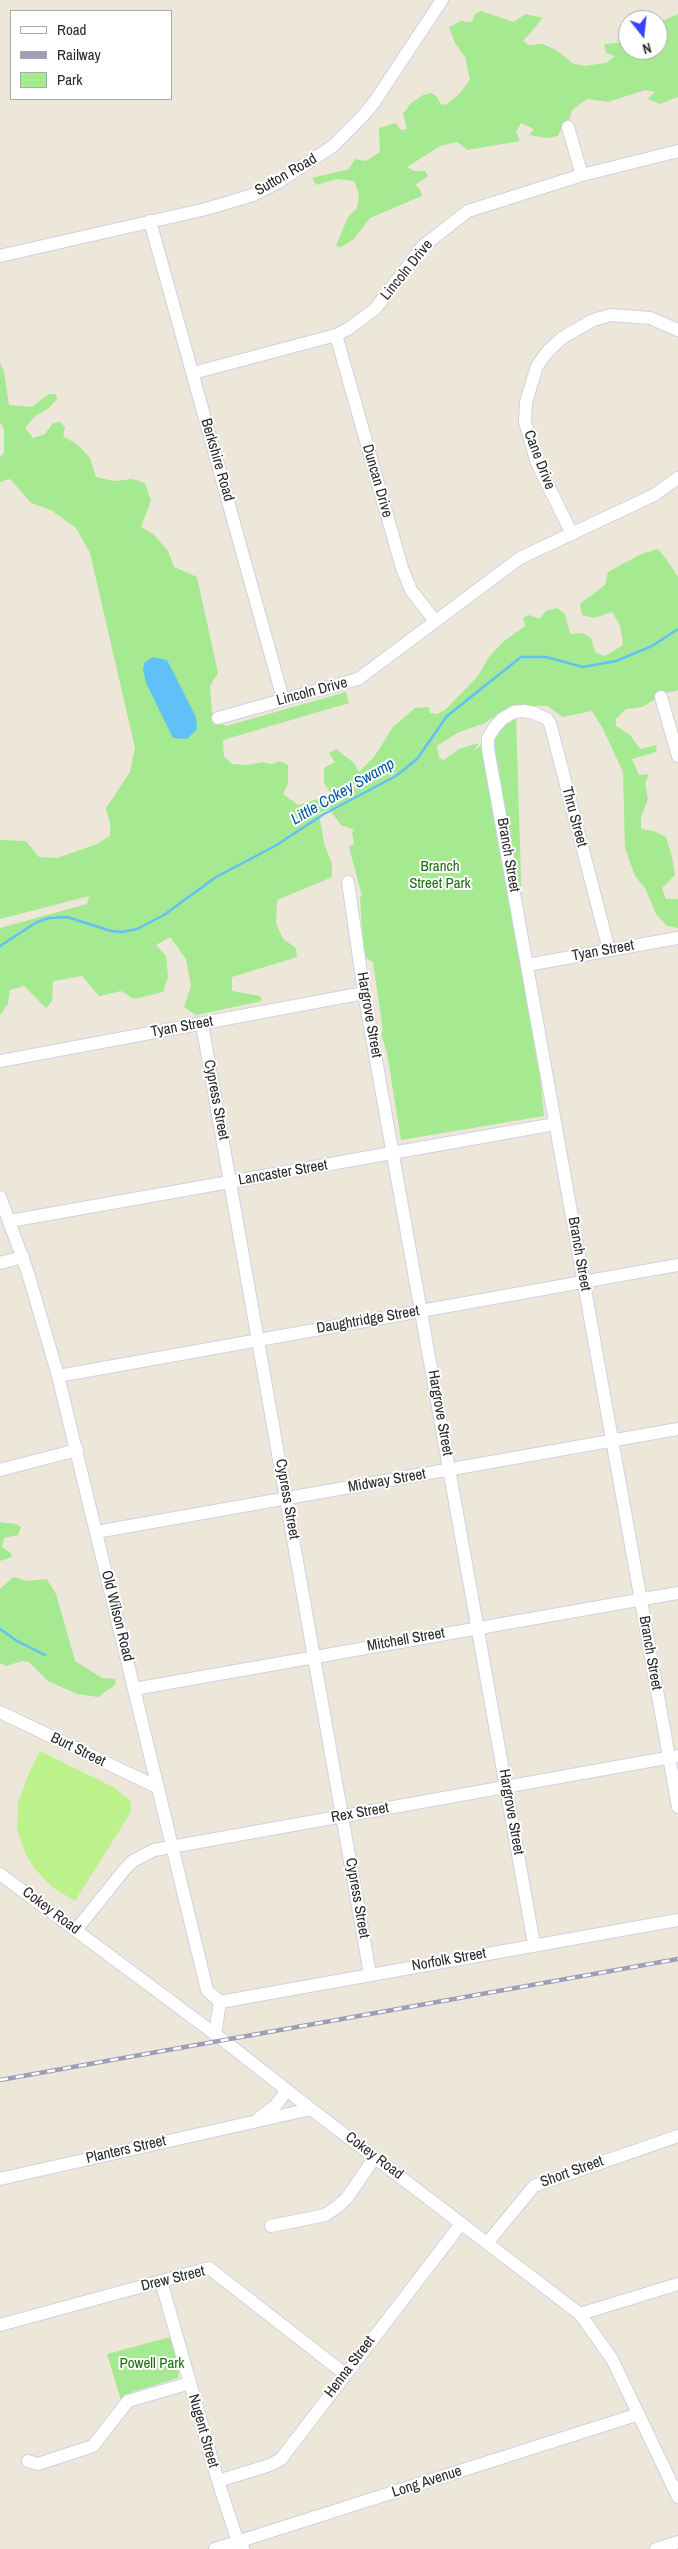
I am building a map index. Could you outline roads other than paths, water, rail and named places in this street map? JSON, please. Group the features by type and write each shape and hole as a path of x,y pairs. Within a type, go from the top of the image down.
{"street":[{"name":"Sutton Road","path":"0,256 206,209 253,195 277,183 333,146 373,104 442,0"},
{"path":"568,127 582,175"},
{"name":"Lincoln Drive","path":"193,373 336,335 375,308 423,246 468,211 582,175 678,151"},
{"name":"Berkshire Road","path":"150,221 284,699"},
{"name":"Cane Drive","path":"572,534 537,463 525,422 526,402 537,366 548,351 562,338 593,320 611,315 650,318 668,324 678,330"},
{"name":"Duncan Drive","path":"336,335 402,568 411,590 434,620"},
{"name":"Lincoln Drive","path":"218,718 358,679 434,620 520,558 661,491 678,478"},
{"path":"661,697 678,756"},
{"name":"Thru Street","path":"514,712 534,713 547,718 550,723 608,950"},
{"name":"Branch Street","path":"514,712 502,718 494,728 488,738 488,749 641,1599 674,1757 678,1807"},
{"name":"Hargrove Street","path":"348,882 364,993 534,1944"},
{"name":"Tyan Street","path":"527,965 678,938"},
{"name":"Tyan Street","path":"0,1061 364,993"},
{"name":"Cypress Street","path":"202,1024 232,1182 370,1974"},
{"name":"Lancaster Street","path":"10,1221 556,1124"},
{"name":"Old Wilson Road","path":"0,1198 23,1257 58,1376 207,1990 212,1997 220,2002"},
{"path":"0,1263 23,1257"},
{"name":"Daughtridge Street","path":"58,1376 678,1265"},
{"name":"Midway Street","path":"96,1532 287,1500 678,1429"},
{"path":"0,1470 77,1450"},
{"name":"Mitchell Street","path":"134,1689 678,1593"},
{"name":"Burt Street","path":"0,1712 157,1787"},
{"name":"Rex Street","path":"76,1930 116,1878 133,1861 154,1850 674,1757"},
{"name":"Cokey Road","path":"0,1874 215,2034 580,2314 612,2359 640,2414 678,2497"},
{"name":"Norfolk Street","path":"220,2002 534,1944 678,1920"},
{"path":"215,2034 220,2002"},
{"name":"Planters Street","path":"253,2122 270,2111 287,2090"},
{"name":"Planters Street","path":"0,2178 311,2109"},
{"name":"Short Street","path":"488,2242 534,2186 678,2136"},
{"path":"271,2226 325,2214 337,2207 347,2198 375,2157"},
{"name":"Henna Street","path":"218,2481 270,2465 281,2459 344,2374 461,2224"},
{"name":"Drew Street","path":"0,2325 209,2268 344,2374"},
{"name":"Nugent Street","path":"161,2281 218,2481 241,2545"},
{"path":"580,2314 678,2284"},
{"path":"28,2460 38,2464 93,2446 128,2401 190,2383"},
{"name":"Long Avenue","path":"215,2549 241,2545 640,2414"},
{"path":"656,2549 678,2542"}],"water":[{"path":"153,657 167,660 196,717 197,729 187,739 173,738 146,683 143,669 145,662"}],"waterway":[{"name":"Little Cokey Swamp","path":"0,946 37,922 49,918 67,917 111,931 122,932 137,929 164,915 216,877 275,846 324,814 396,776 417,759 447,716 521,657 546,657 583,667 616,661 652,646 678,629"},
{"path":"0,1629 17,1641 45,1655"}],"railway":[{"path":"0,2080 678,1959"}],"park label":[{"name":"Branch Street Park","path":"440,876"},
{"name":"Powell Park","path":"152,2364"}]}
